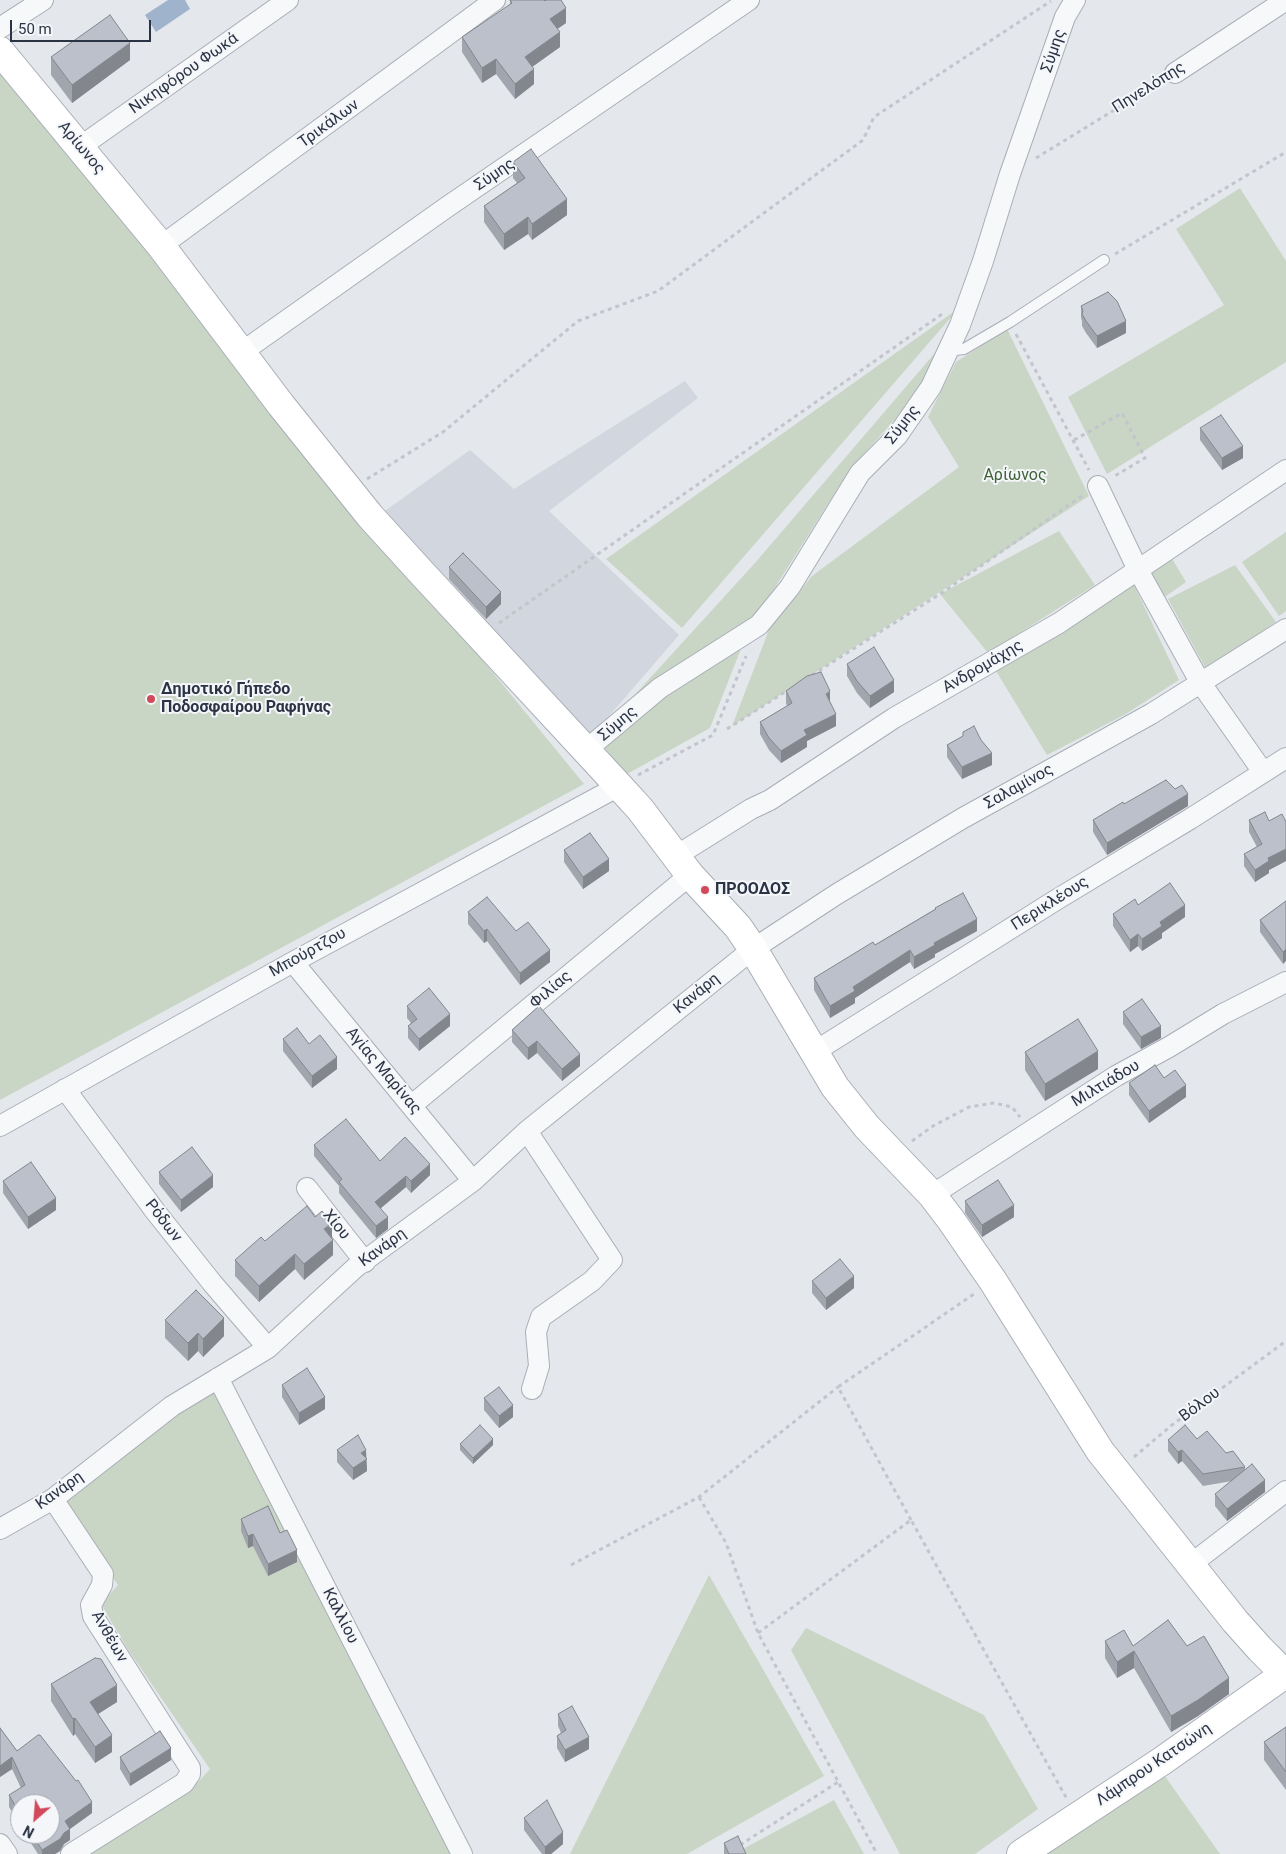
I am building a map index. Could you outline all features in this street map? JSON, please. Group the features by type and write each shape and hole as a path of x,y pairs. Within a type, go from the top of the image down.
{"street":[{"path":"0,28 43,0"},
{"name":"Νικηφόρου Φωκά","path":"80,147 288,0"},
{"name":"Τρικάλων","path":"161,246 495,0"},
{"name":"Σύμης","path":"242,352 447,207 749,0"},
{"name":"Σύμης","path":"586,750 660,688 759,625 790,587 860,474 897,436 931,387 983,262 1010,174 1065,17 1075,0"},
{"name":"Πηνελόπης","path":"1175,73 1286,0"},
{"name":"Αρίωνος","path":"0,51 161,246 281,405 391,539 619,786 683,865 738,927 753,949 821,1067 843,1099 932,1195 993,1280 1086,1431 1190,1565 1248,1635 1285,1674"},
{"name":"Ανδρομάχης","path":"683,865 751,809 770,800 894,718 1059,623 1286,470"},
{"path":"1098,486 1138,570 1200,682 1263,772"},
{"name":"Σαλαμίνος","path":"753,949 837,894 954,824 1151,714 1286,629"},
{"name":"Περικλέους","path":"814,1052 1056,900 1190,820 1286,758"},
{"name":"Μπούρτζου","path":"0,1126 293,962 619,786"},
{"name":"Φιλίας","path":"412,1106 683,865"},
{"name":"Κανάρη","path":"0,1529 53,1499 172,1406 268,1348 356,1268 473,1181 527,1131 753,949"},
{"name":"Αγίας Μαρίνας","path":"293,962 473,1181"},
{"name":"Μιλτιάδου","path":"932,1195 1116,1076 1223,1014 1286,982"},
{"name":"Ρόδων","path":"64,1089 161,1218 213,1284 268,1348"},
{"path":"527,1131 612,1260 592,1281 541,1317 536,1332 538,1366 532,1389"},
{"name":"Χίου","path":"307,1188 365,1262"},
{"name":"Καλλίου","path":"218,1378 462,1854"},
{"path":"1190,1565 1286,1492"},
{"name":"Ανθέων","path":"53,1499 103,1574 102,1585 91,1605 93,1616 188,1762 190,1774 184,1783 70,1854"},
{"name":"Λάμπρου Κατσώνη","path":"1021,1854 1162,1761 1285,1674"},
{"path":"0,1844 7,1854"}],"lane":[{"path":"947,351 964,349 1010,322 1104,260"}],"path":[{"path":"350,490 443,432 578,321 658,291 862,140 874,117 1052,0"},
{"name":"Πηνελόπης","path":"1010,174 1175,73"},
{"path":"1104,260 1286,152"},
{"path":"480,636 971,293"},
{"path":"1010,322 1098,486"},
{"path":"809,677 940,594 1098,486 1146,458 1122,413 1074,440"},
{"path":"619,786 714,734 759,625"},
{"path":"727,729 792,688"},
{"path":"894,1155 933,1126 969,1107 994,1103 1012,1107 1031,1132"},
{"path":"571,1565 699,1497 838,1388 993,1280"},
{"name":"Βόλου","path":"1116,1471 1172,1425 1286,1341"},
{"path":"838,1388 1077,1817"},
{"path":"699,1497 726,1543 758,1633 877,1854"},
{"path":"758,1633 911,1520"},
{"path":"734,1849 838,1782"}],"shaded area":[{"path":"685,381 698,398 549,511 679,635 591,737 378,516 470,450 514,489"}],"green space":[{"path":"0,70 584,784 0,1100"},
{"path":"1240,188 1286,261 1286,362 1107,474 1068,397 1224,305 1176,229"},
{"path":"959,308 682,628 606,559"},
{"name":"Αρίωνος","path":"1007,329 1089,496 732,726 770,627 812,576 959,467 928,417 956,362"},
{"path":"946,340 909,404 850,469 755,619 630,700 755,563"},
{"path":"1059,531 1095,585 988,653 940,594"},
{"path":"1286,532 1286,611 1279,616 1242,562"},
{"path":"1171,557 1186,582 1162,599 1147,572"},
{"path":"1235,565 1276,622 1206,669 1168,599"},
{"path":"1134,585 1179,680 1124,715 1047,755 996,671"},
{"path":"744,641 710,728 627,774 603,745 672,687"},
{"path":"216,1388 456,1854 84,1854 199,1781 210,1769 127,1648 101,1604 118,1585 57,1496"},
{"path":"709,1575 824,1776 687,1854 570,1854"},
{"path":"806,1628 984,1715 1038,1809 975,1854 900,1854 791,1650"},
{"path":"1162,1772 1220,1854 1046,1854"},
{"path":"834,1800 864,1854 743,1854 741,1850"}],"water":[{"path":"168,0 185,0 190,9 156,32 145,15"}],"building":[{"path":"510,0 561,0 566,8 550,19 560,32 525,57 534,69 515,84 496,59 482,68 462,37 512,3"},
{"path":"110,15 130,43 72,85 51,57"},
{"path":"531,149 567,199 532,224 528,217 504,234 484,206 525,178 513,162"},
{"path":"1108,292 1117,301 1126,321 1097,336 1082,314 1081,306"},
{"path":"1221,415 1243,446 1222,458 1200,428"},
{"path":"463,553 501,592 486,607 449,567"},
{"path":"874,647 894,680 870,696 857,681 847,664"},
{"path":"821,672 830,691 826,694 836,714 804,730 807,735 781,751 769,738 760,722 792,703 786,691 807,676"},
{"path":"974,726 981,740 992,753 962,767 947,745 963,736 963,732"},
{"path":"1166,780 1175,789 1182,785 1188,794 1107,843 1093,820"},
{"path":"1265,812 1269,821 1282,814 1286,822 1286,849 1268,858 1269,861 1255,870 1244,854 1262,844 1249,820"},
{"path":"590,833 609,859 583,877 564,850"},
{"path":"1170,883 1185,905 1160,922 1162,926 1142,939 1138,934 1130,940 1113,914 1135,899 1138,905"},
{"path":"963,893 977,919 934,943 935,945 914,957 910,950 853,987 855,991 830,1006 814,978 873,942 875,945"},
{"path":"487,897 516,931 528,922 550,950 520,973 487,929 484,931 468,912"},
{"path":"1286,901 1286,949 1283,952 1260,920"},
{"path":"429,988 450,1014 419,1039 408,1026 417,1019 407,1006"},
{"path":"1142,999 1161,1026 1141,1037 1123,1012"},
{"path":"539,1006 580,1054 562,1069 537,1041 528,1048 512,1030"},
{"path":"1078,1019 1098,1051 1045,1084 1025,1052"},
{"path":"297,1028 309,1044 320,1035 337,1057 312,1076 283,1039"},
{"path":"1155,1065 1164,1078 1175,1070 1186,1085 1149,1111 1129,1083"},
{"path":"346,1119 380,1161 405,1137 430,1164 411,1181 406,1176 375,1202 388,1217 376,1226 339,1182 342,1179 314,1145"},
{"path":"192,1147 213,1175 181,1200 159,1172"},
{"path":"31,1162 56,1198 28,1217 3,1181"},
{"path":"998,1180 1014,1205 982,1225 965,1201"},
{"path":"307,1206 315,1217 322,1211 332,1223 324,1229 333,1240 304,1264 295,1254 259,1286 235,1260 261,1237 265,1241"},
{"path":"840,1259 854,1276 826,1298 812,1281"},
{"path":"196,1290 224,1318 203,1339 198,1333 188,1343 165,1320"},
{"path":"307,1368 325,1397 299,1413 282,1385"},
{"path":"499,1387 513,1405 499,1416 484,1398"},
{"path":"480,1425 493,1439 473,1458 460,1444"},
{"path":"1185,1425 1197,1439 1207,1431 1226,1453 1233,1451 1245,1467 1203,1474 1182,1450 1178,1452 1168,1440"},
{"path":"358,1435 366,1450 361,1453 367,1459 353,1468 337,1450"},
{"path":"1252,1464 1265,1480 1227,1509 1215,1494"},
{"path":"268,1506 280,1533 287,1530 297,1550 268,1564 253,1534 248,1536 241,1519"},
{"path":"1168,1620 1187,1646 1204,1636 1229,1678 1171,1716 1134,1651 1117,1662 1105,1641 1124,1630 1133,1646"},
{"path":"95,1658 101,1659 117,1685 90,1702 112,1735 95,1747 75,1718 73,1719 51,1684"},
{"path":"572,1706 589,1737 565,1750 557,1736 566,1730 558,1714"},
{"path":"1286,1727 1286,1772 1264,1742"},
{"path":"0,1728 17,1751 40,1735 76,1781 78,1780 92,1802 65,1821 70,1829 60,1839 60,1794 11,1794 25,1785 12,1757 0,1766"},
{"path":"160,1731 171,1748 130,1774 120,1757"},
{"path":"547,1800 563,1832 545,1847 524,1818"},
{"path":"738,1836 746,1854 729,1854 724,1843"},
{"path":"38,1844 52,1844 42,1850"}],"place":[{"name":"Δημοτικό Γήπεδο Ποδοσφαίρου Ραφήνας","path":"151,699"},
{"name":"ΠΡΟΟΔΟΣ","path":"705,890"}]}
